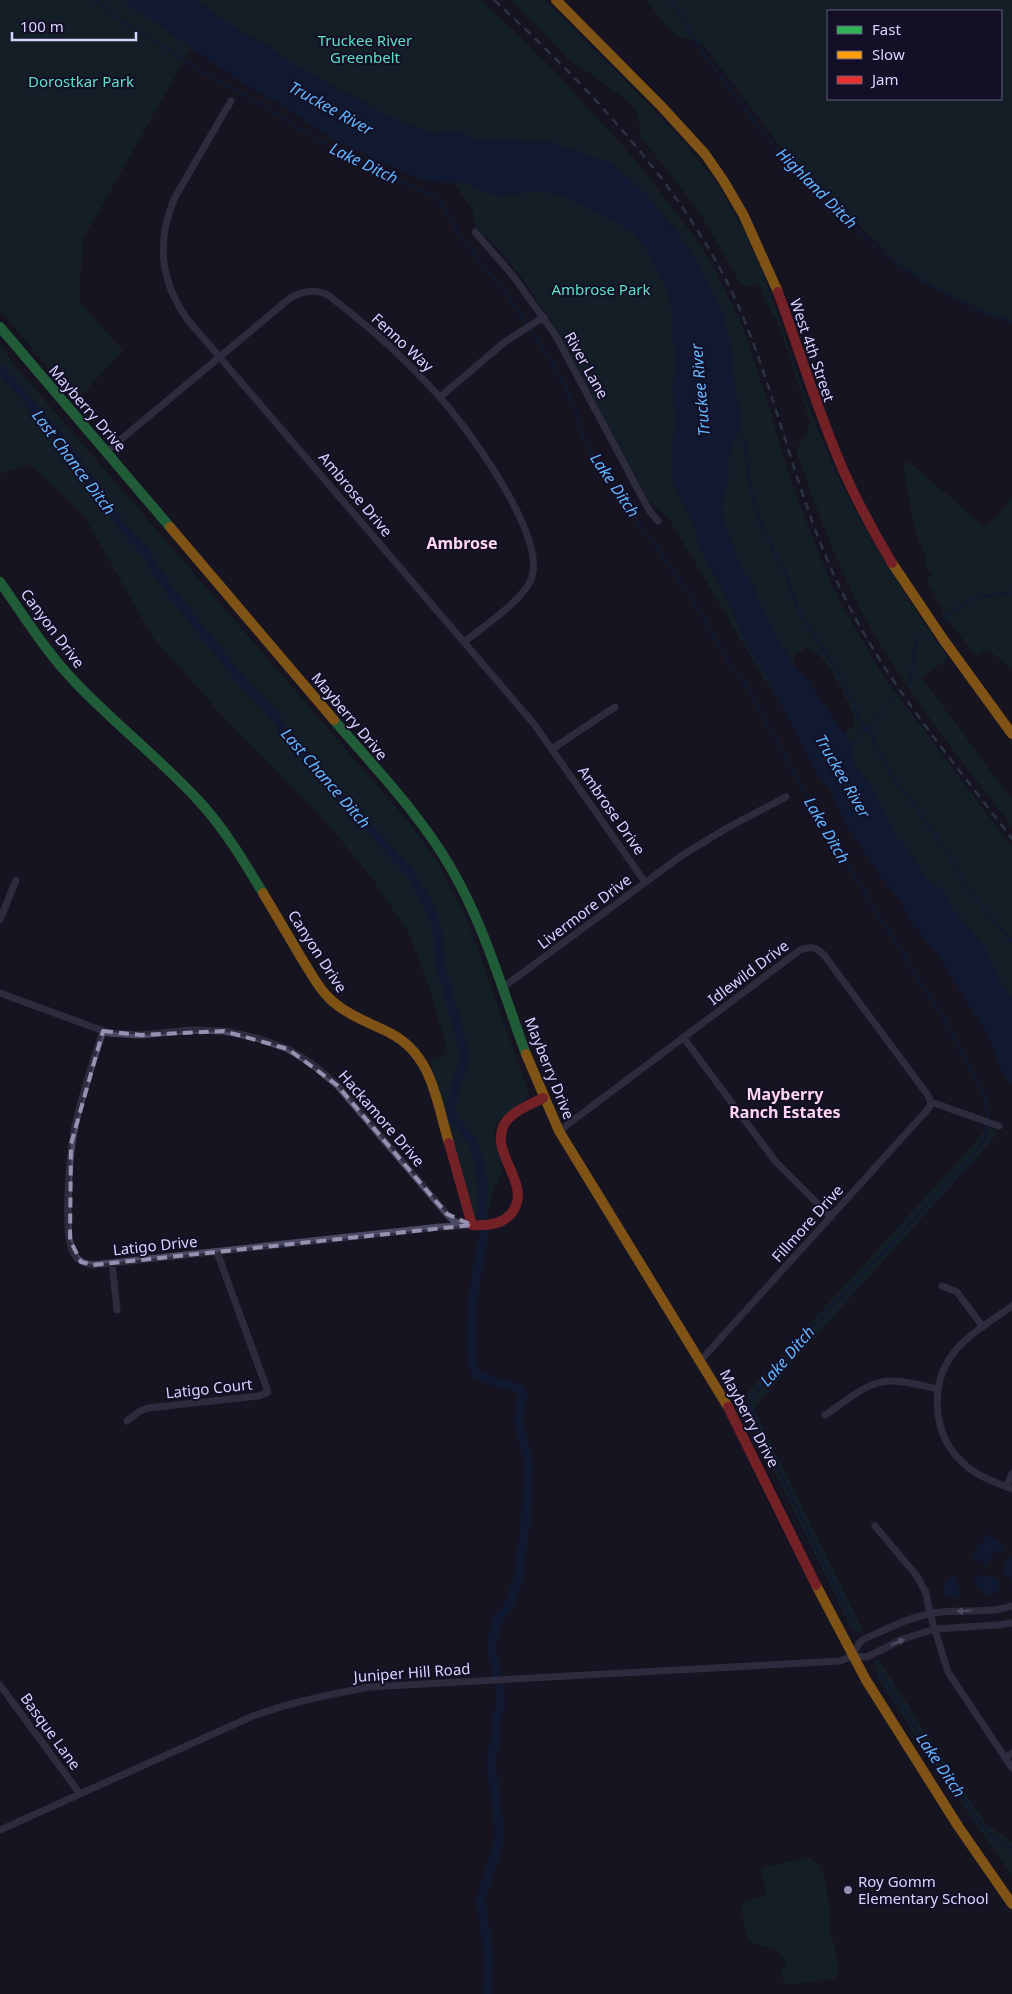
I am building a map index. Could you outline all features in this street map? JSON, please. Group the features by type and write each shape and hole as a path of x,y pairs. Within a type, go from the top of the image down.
{"main road":[{"name":"West 4th Street","path":"556,0 674,118 706,157 735,200 768,265 817,407 844,474 862,509 883,548 917,602 1012,734"},
{"name":"Mayberry Drive","path":"0,327 430,835 445,856 466,897 543,1098 559,1131 702,1360 739,1427 852,1656 876,1697 958,1826 1012,1904"},
{"name":"Canyon Drive","path":"0,582 36,636 68,675 172,774 221,826 318,985 330,1001 354,1016 406,1042 422,1057 472,1226"},
{"path":"472,1226 484,1226 506,1220 516,1207 517,1185 502,1143 502,1130 508,1120 543,1098"}],"street":[{"name":"Ambrose Drive","path":"231,101 175,197 166,223 163,247 165,272 173,296 187,319 464,642 552,749 645,882"},
{"name":"River Lane","path":"475,232 514,277 544,317 565,352 649,510 658,521"},
{"name":"Fenno Way","path":"106,452 290,298 298,293 316,291 325,294 372,329 440,397 471,437 505,490 525,529 533,556 532,575 524,592 464,642"},
{"path":"440,397 524,329 544,317"},
{"path":"552,749 615,707"},
{"name":"Livermore Drive","path":"502,988 701,843 786,797"},
{"path":"0,920 16,880"},
{"name":"Idlewild Drive","path":"559,1131 800,950 812,947 818,949 824,955 931,1102"},
{"name":"Hackamore Drive","path":"0,993 103,1031 141,1035 192,1030 224,1031 257,1038 288,1050 311,1063 337,1085 454,1221 472,1226"},
{"name":"Latigo Drive","path":"103,1031 80,1104 71,1144 69,1218 71,1249 76,1258 87,1265 440,1227 472,1226"},
{"path":"684,1037 775,1161 831,1217"},
{"path":"931,1102 999,1126"},
{"name":"Fillmore Drive","path":"702,1360 929,1108 931,1102"},
{"name":"Latigo Court","path":"127,1421 140,1410 148,1408 259,1396 268,1392 217,1252"},
{"path":"112,1263 118,1310"},
{"path":"942,1286 956,1292 983,1327"},
{"path":"1012,1306 955,1350 942,1373 938,1389 938,1417 945,1440 952,1451 972,1471 1009,1488 1012,1474"},
{"path":"825,1415 863,1390 880,1382 898,1381 938,1389"},
{"path":"875,1526 917,1576 926,1593 942,1656 953,1681 1012,1768"},
{"path":"852,1656 859,1643 864,1639 906,1620 930,1614 996,1610 1012,1606"},
{"name":"Juniper Hill Road","path":"0,1830 253,1716 293,1702 333,1693 370,1687 840,1662 852,1656 867,1656 903,1639 935,1629 1012,1623"},
{"name":"Basque Lane","path":"0,1685 80,1794"},
{"path":"1005,1758 1012,1753"}],"highlighted area":[{"path":"103,1031 141,1035 224,1031 288,1049 337,1085 447,1214 472,1225 93,1265 81,1262 70,1240 71,1144"}],"green space":[{"name":"Dorostkar Park","path":"0,0 124,0 136,12 150,18 191,48 83,239 79,301 123,351 76,401 0,310"},
{"name":"Truckee River Greenbelt","path":"195,0 481,0 548,64 637,162 702,247 740,320 792,484 839,600 883,676 1012,847 1012,996 998,979 986,949 951,906 945,892 925,877 907,847 897,838 871,786 853,762 854,750 844,733 851,729 855,722 854,714 834,675 822,658 814,651 806,648 796,654 792,663 769,622 751,581 741,566 723,519 721,505 729,480 729,457 740,424 729,338 717,302 704,274 674,227 647,195 611,162 600,160 550,142 474,139 461,132 445,132 437,135 402,123 289,61 269,46 246,35"},
{"path":"511,0 545,0 676,133 720,188 744,230 756,257 768,286 807,402 845,490 860,519 911,604 948,658 922,678 1012,800 1012,827 935,725 899,673 866,619 836,557 796,451 809,429 809,418 778,322 764,299 760,286 756,284 743,286 740,283 702,216 640,137 639,120 636,111 629,102 573,63"},
{"path":"646,0 1012,0 1012,320 983,310 950,294 918,276 893,258 787,155 702,43 679,36 670,30"},
{"name":"Ambrose Park","path":"454,183 469,183 477,189 501,196 540,191 562,195 600,212 633,233 655,263 670,299 673,320 672,336 676,353 676,371 672,384 675,416 672,457 673,483 696,530 698,543 734,613 742,636 767,677 783,710 672,524 649,501 557,330 522,278 487,235 484,235 475,226 473,211"},
{"path":"0,344 15,366 411,825 438,864 466,917 528,1091 519,1105 500,1119 495,1130 495,1140 502,1169 492,1194 488,1218 482,1220 475,1216 430,1061 448,1053 431,993 409,933 372,878 326,822 219,712 152,636 85,517 30,464 0,474"},
{"path":"908,461 983,526 994,520 1012,497 1012,670 987,648 976,656 948,620 945,620 943,610 926,579 932,575 926,567 926,557 916,533 908,495 904,467"},
{"path":"991,1128 998,1133 844,1304 754,1409 865,1635 852,1630 747,1414 748,1392 979,1138 985,1129"},
{"path":"877,1657 987,1825 1012,1841 1012,1876 928,1755 878,1677 874,1665"},
{"path":"808,1858 818,1863 823,1873 831,1910 829,1931 835,1946 839,1975 833,1979 788,1985 785,1984 781,1974 786,1962 782,1955 770,1947 751,1942 746,1932 741,1904 767,1895 761,1869 763,1867"}],"water":[{"name":"Truckee River","path":"124,0 195,0 246,35 269,46 289,61 345,93 361,99 384,114 437,135 445,132 461,132 474,139 550,142 600,160 611,162 647,195 687,245 704,274 724,317 729,338 741,424 729,457 729,480 721,505 723,519 741,566 751,581 769,622 792,663 804,676 849,740 854,750 853,762 871,786 897,838 907,847 925,877 945,892 951,906 986,949 998,979 1012,996 1012,1084 1004,1075 988,1036 942,961 909,919 902,903 881,877 845,822 830,789 821,779 808,757 767,677 742,636 734,613 698,543 696,530 673,483 672,457 675,416 672,384 676,371 676,353 672,336 673,320 670,299 662,278 645,248 632,233 614,221 562,195 540,191 501,196 477,189 469,183 429,182 389,166 324,134 283,105 258,93 150,18 136,12"},
{"path":"988,1534 1004,1547 999,1552 996,1550 985,1565 972,1555"},
{"path":"1012,1558 1012,1590 1011,1579 1003,1572 1006,1561"},
{"path":"980,1575 996,1577 1001,1585 995,1593 987,1595 978,1589 973,1580"},
{"path":"954,1576 957,1578 960,1595 957,1599 947,1597 943,1592 946,1579"}],"waterway":[{"name":"Lake Ditch","path":"94,0 125,23 205,73 278,114 321,142 386,176 431,194 441,204 464,241 511,300 534,334 565,385 577,414 584,439 593,455 689,593 727,659 753,697 811,804 843,858 948,1026 985,1096 988,1117"},
{"name":"Highland Ditch","path":"670,0 709,61 768,139 878,249 903,269 966,305 1012,322"},
{"name":"Last Chance Ditch","path":"0,369 65,445 120,524 147,554 156,571 173,595 245,685 270,710 294,745 409,872 426,900 434,917 438,936 439,965 466,1058 456,1084 451,1108 453,1119 473,1142 476,1151 483,1182 482,1218"},
{"path":"739,429 745,443 755,509 775,555 782,565 803,619 835,667 849,696 856,704 855,710 862,725 871,732 876,746 895,781 918,810 950,857 969,891 1012,942"},
{"path":"943,618 974,598 1012,592"},
{"path":"909,685 915,648 920,637"},
{"path":"891,701 896,696"},
{"path":"851,745 885,708"},
{"name":"Lake Ditch","path":"854,1625 755,1421 750,1399 831,1306 893,1243 977,1151 984,1139 988,1125"},
{"name":"Last Chance Ditch","path":"484,1234 472,1305 472,1359 476,1374 519,1389 523,1396 518,1420 529,1463 525,1527 518,1580 508,1608 498,1618 493,1636 492,1651 497,1673"},
{"name":"Lake Ditch","path":"880,1673 930,1751 983,1827 993,1838 1012,1848"},
{"name":"Last Chance Ditch","path":"487,1994 489,1960 481,1899 499,1841 499,1824 491,1764 496,1733 496,1719 501,1708 500,1687"}],"railway":[{"path":"494,0 566,69 602,107 668,187 697,229 722,272 743,317 815,528 828,562 861,629 900,691 1012,839"}],"traffic: fast":[{"path":"0,327 170,527"},
{"path":"0,582 64,670 168,770 207,811 233,845 263,893"},
{"path":"334,720 412,811 452,870 484,937 526,1054"}],"traffic: slow":[{"path":"556,0 662,107 705,154 743,214 778,292"},
{"path":"170,527 334,720"},
{"path":"892,563 943,639 1012,734"},
{"path":"263,893 318,985 326,995 344,1010 404,1042 416,1054 431,1080 449,1143"},
{"path":"526,1054 559,1131 728,1407"},
{"path":"816,1585 866,1680 958,1826 1012,1904"}],"traffic: jam":[{"path":"778,292 817,405 844,472 892,563"},
{"path":"449,1143 472,1225 498,1223 511,1214 517,1203 518,1193 502,1149 503,1127 515,1113 543,1098"},
{"path":"728,1407 816,1585"}],"place":[{"name":"Roy Gomm Elementary School","path":"848,1890"}],"district":[{"name":"Ambrose","path":"462,543"},
{"name":"Mayberry Ranch Estates","path":"785,1103"}]}
